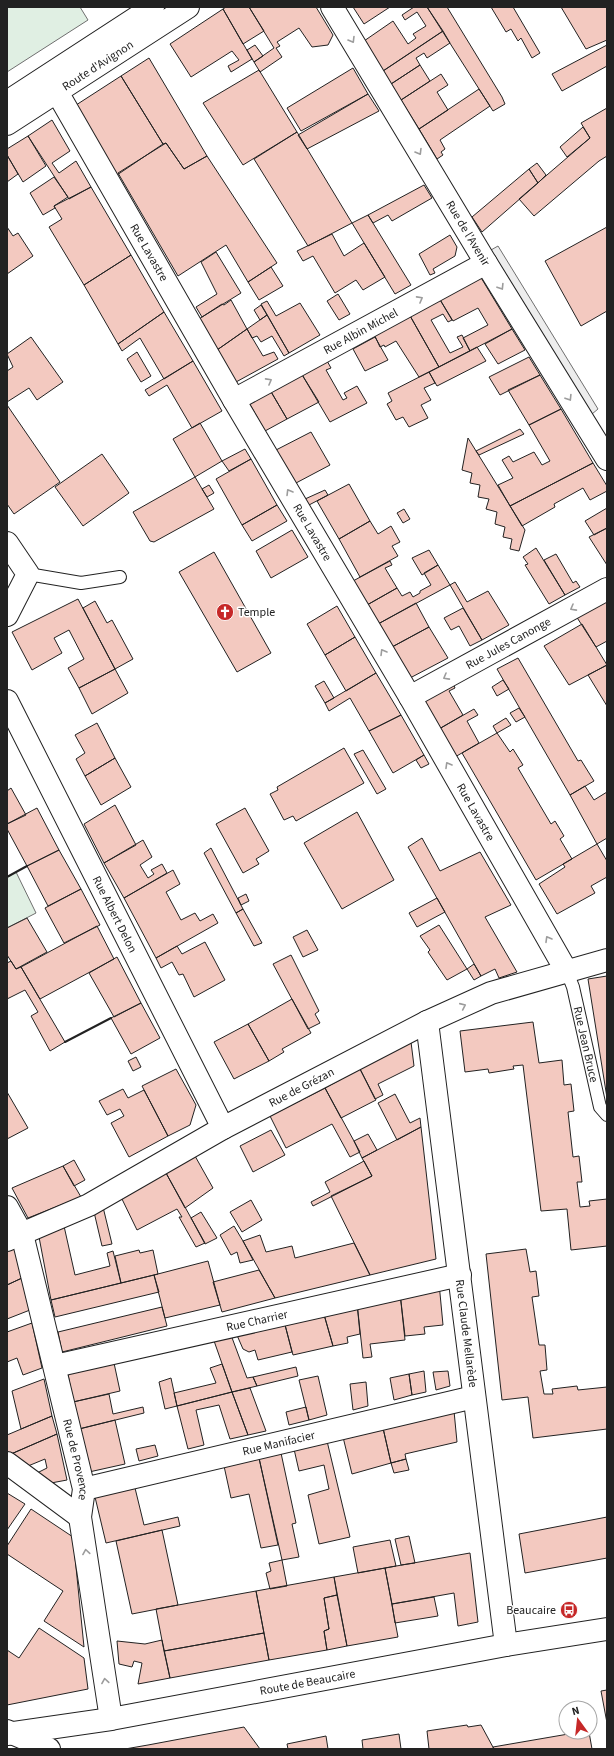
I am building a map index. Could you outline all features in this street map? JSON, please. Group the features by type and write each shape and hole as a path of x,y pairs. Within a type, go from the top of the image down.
{"street":[{"name":"Route d'Avignon","path":"7,102 153,7"},
{"name":"Route d'Avignon","path":"7,124 188,7"},
{"name":"Rue de l'Avenir","path":"332,7 486,263 605,450"},
{"name":"Rue Lavastre","path":"57,92 234,400 410,697 567,972"},
{"name":"Rue Albin Michel","path":"234,400 486,263"},
{"path":"7,543 28,574 7,615"},
{"name":"Rue Jules Canonge","path":"410,697 607,589"},
{"name":"Rue Albert Delon","path":"7,701 223,1128"},
{"name":"Rue de Grézan","path":"15,1237 89,1205 223,1128 427,1022 491,993 607,960"},
{"name":"Rue Claude Mellarède","path":"427,1022 506,1645"},
{"name":"Rue de Provence","path":"7,1207 55,1366 84,1489 80,1517 111,1719"},
{"name":"Rue Charrier","path":"55,1366 460,1274"},
{"name":"Rue Manifacier","path":"84,1489 474,1397"},
{"path":"7,1463 80,1517"},
{"name":"Route de Beaucaire","path":"9,1733 111,1719 506,1645 607,1629"},
{"path":"9,1733 49,1749"}],"lane":[{"path":"7,114 172,7"},
{"path":"28,574 81,583 120,577"},
{"name":"Rue Jean Bruce","path":"567,972 573,987 600,1107 607,1115"}],"green space":[{"path":"7,7 80,7 88,20 7,72"},
{"path":"16,872 36,913 7,928 7,877"}],"shaded area":[{"path":"498,246 598,409 592,414 491,250"}],"building":[{"path":"226,7 249,7 264,31 243,44 223,9"},
{"path":"249,7 316,7 333,35 328,45 312,47 299,28 277,42 280,46 276,48 282,57 260,72 254,62 274,48"},
{"path":"353,7 390,7 364,24"},
{"path":"414,7 427,7 443,31 383,71 364,41 393,21 408,44 416,38 413,34 426,26 417,12 405,20 402,15"},
{"path":"427,7 447,7 505,104 493,111"},
{"path":"491,7 513,7 540,53 532,58 521,38 518,41 511,29 506,32"},
{"path":"561,7 607,7 607,40 586,49"},
{"path":"223,9 252,59 231,72 228,66 239,60 232,51 191,77 170,44"},
{"path":"443,31 450,43 427,58 424,53 416,58 420,65 391,84 383,71"},
{"path":"255,45 263,56 254,62 247,50"},
{"path":"607,45 607,66 562,91 552,74"},
{"path":"149,58 207,156 184,169 166,143 163,144 121,76"},
{"path":"420,65 430,81 401,100 391,84"},
{"path":"353,68 368,94 301,131 287,108"},
{"path":"259,70 297,132 243,165 203,103"},
{"path":"441,74 448,85 437,92 448,110 419,129 401,100"},
{"path":"121,76 163,144 114,177 73,107"},
{"path":"479,89 490,106 440,140 445,149 441,152 443,155 437,159 419,129"},
{"path":"368,94 379,111 307,149 298,135"},
{"path":"607,108 607,156 599,161 534,216 519,199 590,138 581,123"},
{"path":"52,120 70,151 52,163 59,173 76,161 91,187 69,199 28,136"},
{"path":"583,127 590,138 567,157 560,147"},
{"path":"297,132 352,223 308,246 254,159"},
{"path":"28,136 46,166 23,182 7,155 7,149"},
{"path":"166,143 184,169 207,156 277,263 248,282 226,245 178,276 118,173"},
{"path":"7,155 18,174 7,182"},
{"path":"537,163 546,175 538,183 529,169"},
{"path":"529,169 538,183 482,232 472,217"},
{"path":"54,177 68,197 54,206 55,208 43,215 30,193"},
{"path":"424,185 432,198 392,221 388,215 373,223 368,215"},
{"path":"91,187 131,255 84,285 49,227 62,219 54,206"},
{"path":"368,215 411,285 395,294 352,223"},
{"path":"7,227 13,236 18,233 33,256 7,274"},
{"path":"607,227 607,311 581,326 545,261"},
{"path":"332,234 344,256 364,243 385,277 363,290 356,280 335,293 313,256 303,261 297,251"},
{"path":"450,235 457,247 455,256 433,269 435,273 430,275 419,254"},
{"path":"216,252 241,293 202,317 196,307 217,294 201,262"},
{"path":"131,255 164,312 118,344 84,285"},
{"path":"271,267 283,286 259,300 248,282"},
{"path":"480,276 512,329 470,351 463,338 488,325 478,308 453,321 439,298"},
{"path":"338,294 350,314 339,320 327,301"},
{"path":"439,298 452,320 448,322 443,314 431,320 450,353 463,347 457,337 462,335 470,351 439,367 409,314"},
{"path":"231,300 247,329 217,350 199,319"},
{"path":"267,301 276,316 300,303 320,335 289,353 261,304"},
{"path":"261,305 267,315 260,320 254,310"},
{"path":"164,312 193,361 164,379 140,338 122,351 118,344"},
{"path":"409,314 439,367 419,377 396,341 385,347 384,345 380,347 374,334"},
{"path":"267,315 289,353 284,356 272,336 261,342 257,336 252,338 247,329"},
{"path":"247,329 263,356 274,352 278,359 236,382 217,350"},
{"path":"512,329 525,350 498,364 485,344"},
{"path":"31,337 63,382 37,400 29,388 7,402 7,371 13,367 7,354"},
{"path":"375,337 388,360 365,371 353,349"},
{"path":"477,347 486,361 437,386 429,372"},
{"path":"137,352 151,376 141,382 127,359"},
{"path":"529,357 540,375 500,395 489,377"},
{"path":"326,359 331,368 326,370 343,400 347,398 344,393 357,386 367,403 330,422 301,373"},
{"path":"193,361 222,411 192,428 167,385 149,396 145,390"},
{"path":"429,372 435,383 424,388 431,400 421,405 428,418 409,427 403,417 396,420 387,404 392,401 388,393"},
{"path":"301,373 319,402 287,419 270,390"},
{"path":"540,375 561,409 529,425 508,390"},
{"path":"270,390 287,419 265,431 248,401"},
{"path":"7,405 60,482 14,514 7,504"},
{"path":"561,409 593,463 510,506 498,485 513,478 502,460 509,456 513,462 534,452 542,465 550,461 529,425"},
{"path":"200,423 222,461 195,477 173,439"},
{"path":"520,429 524,434 479,455 476,451"},
{"path":"311,432 330,465 296,483 276,450"},
{"path":"468,438 525,530 519,551 510,549 512,539 503,537 505,527 495,524 497,512 486,509 489,499 478,497 480,485 470,483 472,473 462,470"},
{"path":"245,449 251,459 229,471 222,461"},
{"path":"102,454 129,493 83,526 55,487"},
{"path":"251,459 277,505 242,525 216,479"},
{"path":"593,463 607,486 607,491 590,500 583,488 554,504 555,507 522,526 510,506"},
{"path":"195,477 214,509 154,542 150,541 133,512"},
{"path":"349,484 370,521 339,539 317,501"},
{"path":"209,485 214,493 207,497 202,489"},
{"path":"325,490 328,495 309,505 305,499"},
{"path":"277,505 287,521 252,541 242,525"},
{"path":"607,508 607,528 594,535 585,521"},
{"path":"404,509 410,519 403,523 397,513"},
{"path":"370,521 378,534 391,526 400,542 392,546 398,556 360,577 339,539"},
{"path":"607,528 607,565 589,537"},
{"path":"292,530 308,557 271,578 256,551"},
{"path":"536,548 565,595 549,604 525,565 528,564 523,557"},
{"path":"429,550 438,565 422,575 412,558"},
{"name":"Temple","path":"214,552 271,653 237,672 179,572"},
{"path":"556,554 573,583 576,581 580,587 565,595 544,560"},
{"path":"390,561 392,565 385,568 397,588 367,605 353,581"},
{"path":"438,565 450,585 378,624 367,605 397,588 402,596 410,592 413,597 431,585 424,573"},
{"path":"455,582 467,602 488,591 509,625 482,640 450,585"},
{"path":"78,599 115,669 79,688 68,668 84,659 69,630 54,638 62,653 32,670 12,632"},
{"path":"607,600 607,641 596,647 576,616"},
{"path":"95,601 107,623 112,620 133,659 115,669 83,608"},
{"path":"416,603 429,627 392,647 378,624"},
{"path":"337,606 355,637 325,655 307,624"},
{"path":"463,608 482,640 470,646 459,626 451,630 444,618"},
{"path":"582,624 607,665 569,685 544,646"},
{"path":"429,627 448,658 410,678 392,647"},
{"path":"355,637 376,673 346,691 325,655"},
{"path":"518,658 578,761 581,760 594,781 570,795 497,669"},
{"path":"607,665 607,706 588,675"},
{"path":"115,669 128,693 92,714 79,688"},
{"path":"376,673 401,715 369,731 350,698 329,711 325,703"},
{"path":"503,680 509,689 497,696 492,687"},
{"path":"324,681 334,698 325,703 315,686"},
{"path":"453,683 455,688 449,691 463,715 439,729 422,700"},
{"path":"519,708 525,717 516,722 510,713"},
{"path":"474,709 478,715 467,721 479,743 455,757 439,729"},
{"path":"401,715 424,755 393,773 369,731"},
{"path":"506,718 511,725 497,733 493,726"},
{"path":"97,723 115,758 85,776 76,759 85,753 75,735"},
{"path":"497,733 510,752 513,749 523,765 518,768 551,824 555,821 564,836 560,839 572,859 536,880 462,753"},
{"path":"344,748 364,783 296,821 293,816 284,820 270,794 278,790 277,787"},
{"path":"363,750 386,789 377,794 354,754"},
{"path":"424,755 429,764 421,768 416,760"},
{"path":"115,758 131,787 101,805 85,776"},
{"path":"585,786 594,800 607,792 607,838 597,844 570,795"},
{"path":"11,788 26,815 7,824 7,791"},
{"path":"115,805 136,845 104,863 84,824"},
{"path":"37,808 59,850 27,866 7,829 7,824"},
{"path":"245,808 269,851 256,859 259,864 243,873 216,824"},
{"path":"357,812 394,880 342,909 304,843"},
{"path":"422,838 440,871 480,852 511,905 485,917 517,972 499,978 495,969 481,976 408,847"},
{"path":"143,840 152,857 140,865 148,878 154,874 151,870 162,864 167,873 124,898 104,863"},
{"path":"597,844 607,861 607,877 591,886 595,893 557,914 539,884 565,867 563,864"},
{"path":"211,848 243,909 236,913 204,853"},
{"path":"59,850 81,889 48,906 27,866"},
{"path":"173,870 180,884 166,892 181,920 195,913 200,921 213,914 218,923 156,958 124,898"},
{"path":"81,889 100,925 64,943 45,908"},
{"path":"246,894 249,901 241,905 238,898"},
{"path":"437,898 445,912 417,927 409,913"},
{"path":"243,909 262,943 254,946 236,913"},
{"path":"27,918 47,952 16,969 7,955 7,928"},
{"path":"439,925 467,969 447,980 428,952 430,950 420,936"},
{"path":"97,926 114,959 40,999 21,967"},
{"path":"307,930 318,950 303,957 293,937"},
{"path":"205,942 225,980 194,997 183,974 179,975 172,962 161,968 156,958 177,946 182,954"},
{"path":"291,955 319,1011 315,1014 320,1023 308,1029 273,964"},
{"path":"117,957 141,1003 114,1017 89,973"},
{"path":"11,961 16,969 21,967 65,1042 50,1051 31,1016 38,1012 25,990 7,999 7,963"},
{"path":"474,964 481,976 474,980 467,969"},
{"path":"607,976 607,1098 588,979"},
{"path":"292,999 311,1033 282,1049 284,1052 269,1061 248,1024"},
{"path":"141,1003 160,1038 131,1054 111,1018"},
{"path":"533,1022 539,1063 562,1060 564,1085 571,1084 574,1111 568,1112 573,1157 579,1156 582,1182 577,1182 580,1207 590,1206 589,1201 607,1199 607,1246 571,1250 567,1209 541,1211 523,1065 513,1066 514,1069 489,1073 488,1069 465,1072 460,1031"},
{"path":"248,1024 269,1061 234,1079 214,1042"},
{"path":"411,1042 414,1066 378,1084 383,1095 375,1099 360,1069"},
{"path":"136,1057 141,1067 133,1071 128,1061"},
{"path":"176,1069 196,1105 190,1125 168,1136 142,1086"},
{"path":"360,1069 376,1100 341,1118 325,1088"},
{"path":"325,1088 360,1152 350,1157 332,1124 286,1148 270,1116"},
{"path":"123,1089 128,1098 144,1090 168,1136 129,1157 111,1123 124,1116 120,1109 107,1115 99,1101"},
{"path":"7,1092 28,1128 7,1139"},
{"path":"395,1094 410,1123 420,1118 421,1127 397,1140 378,1103"},
{"path":"421,1127 436,1259 370,1275 331,1196 372,1176 362,1158"},
{"path":"271,1130 285,1155 253,1172 240,1146"},
{"path":"368,1134 377,1150 362,1158 354,1141"},
{"path":"195,1156 213,1188 185,1208 166,1173"},
{"path":"74,1160 85,1180 74,1186 63,1166"},
{"path":"364,1161 372,1176 313,1206 311,1202 330,1192 325,1182"},
{"path":"63,1166 81,1197 28,1218 12,1188"},
{"path":"166,1173 205,1243 196,1247 179,1217 182,1217 177,1209 137,1230 121,1197"},
{"path":"251,1200 262,1220 242,1232 230,1212"},
{"path":"103,1207 112,1244 102,1246 94,1212"},
{"path":"201,1212 217,1238 205,1244 191,1218"},
{"path":"64,1226 75,1275 110,1266 107,1253 113,1251 121,1283 51,1300 39,1237"},
{"path":"234,1226 253,1260 240,1263 237,1252 231,1255 220,1235"},
{"path":"260,1235 266,1252 292,1246 295,1258 354,1243 370,1275 275,1298 243,1241"},
{"path":"16,1247 22,1278 7,1285 7,1250"},
{"path":"526,1249 530,1272 536,1271 539,1296 532,1297 539,1345 545,1345 547,1370 540,1371 544,1394 553,1394 552,1389 577,1386 578,1390 607,1387 607,1429 533,1438 528,1397 502,1400 486,1254"},
{"path":"139,1250 140,1253 153,1250 158,1274 121,1283 115,1256"},
{"path":"208,1261 220,1305 165,1318 154,1275"},
{"path":"259,1270 275,1298 222,1312 213,1282"},
{"path":"154,1275 159,1292 55,1317 51,1300"},
{"path":"22,1278 30,1310 7,1319 7,1285"},
{"path":"439,1283 443,1325 424,1327 425,1334 405,1336 400,1293"},
{"path":"400,1293 405,1340 370,1344 372,1357 363,1358 357,1303"},
{"path":"357,1303 360,1334 347,1337 348,1343 333,1346 323,1311"},
{"path":"162,1307 167,1326 62,1352 58,1332"},
{"path":"323,1311 333,1346 293,1355 284,1321"},
{"path":"284,1321 292,1352 258,1360 255,1350 249,1352 243,1349 236,1333"},
{"path":"32,1323 42,1368 23,1375 17,1358 7,1362 7,1332"},
{"path":"231,1335 247,1378 253,1377 257,1386 232,1392 213,1338"},
{"path":"114,1363 120,1391 73,1402 68,1374"},
{"path":"222,1364 232,1392 177,1406 174,1393 216,1383 210,1368"},
{"path":"296,1367 298,1376 257,1386 253,1377"},
{"path":"424,1371 426,1392 412,1395 409,1374"},
{"path":"448,1371 450,1386 436,1390 433,1372"},
{"path":"409,1374 412,1395 394,1400 390,1378"},
{"path":"318,1376 327,1415 309,1420 299,1380"},
{"path":"171,1378 177,1406 165,1409 159,1382"},
{"path":"44,1379 52,1416 21,1429 12,1391"},
{"path":"366,1382 368,1406 353,1410 350,1384"},
{"path":"250,1388 266,1431 248,1435 232,1392"},
{"path":"232,1392 248,1435 230,1439 219,1405 196,1410 204,1445 188,1449 177,1406"},
{"path":"109,1394 113,1414 143,1407 144,1413 79,1429 73,1402"},
{"path":"306,1407 309,1420 289,1425 286,1412"},
{"path":"454,1411 457,1442 405,1454 406,1459 391,1463 383,1428"},
{"path":"52,1416 57,1434 11,1454 7,1451 7,1435"},
{"path":"115,1420 125,1464 89,1472 79,1429"},
{"path":"383,1428 391,1463 352,1474 343,1437"},
{"path":"57,1434 67,1480 51,1483 37,1473 47,1468 45,1459 28,1466 11,1454"},
{"path":"327,1441 350,1537 319,1544 308,1495 329,1489 324,1465 299,1471 294,1449"},
{"path":"155,1445 158,1456 139,1461 136,1449"},
{"path":"281,1453 296,1523 292,1524 299,1557 282,1560 259,1458"},
{"path":"259,1458 278,1545 261,1548 249,1494 231,1498 224,1466"},
{"path":"406,1459 409,1470 394,1473 391,1463"},
{"path":"135,1488 144,1525 178,1517 180,1526 106,1543 95,1497"},
{"path":"7,1493 25,1504 7,1530"},
{"path":"31,1509 73,1537 84,1647 44,1621 63,1591 7,1554 7,1546"},
{"path":"607,1517 607,1558 525,1573 519,1534"},
{"path":"162,1530 178,1605 132,1614 116,1541"},
{"path":"409,1536 415,1563 401,1565 395,1539"},
{"path":"390,1540 396,1566 358,1573 353,1547"},
{"path":"470,1553 478,1622 458,1626 454,1593 392,1604 385,1568"},
{"path":"282,1560 287,1586 270,1589 266,1573 271,1571 269,1563"},
{"path":"385,1568 398,1637 347,1646 334,1577"},
{"path":"334,1577 337,1595 324,1598 329,1629 324,1631 327,1650 269,1660 256,1591"},
{"path":"256,1591 264,1633 164,1651 156,1609"},
{"path":"337,1595 347,1646 327,1650 324,1631 329,1629 324,1598"},
{"path":"434,1597 438,1616 395,1623 392,1604"},
{"path":"39,1628 84,1658 88,1689 7,1705 7,1650 19,1658"},
{"path":"264,1633 269,1660 170,1678 164,1651"},
{"path":"162,1640 170,1678 138,1684 142,1663 134,1661 132,1667 119,1664 117,1641 145,1644"},
{"path":"607,1690 607,1723 601,1691"},
{"path":"467,1725 468,1727 481,1725 494,1749 429,1749 427,1731"},
{"path":"244,1727 260,1749 125,1749 148,1745"},
{"path":"399,1734 401,1749 363,1749 362,1740"},
{"path":"326,1736 328,1749 288,1749 287,1744"},
{"path":"558,1736 558,1740 590,1740 592,1749 494,1749 493,1747"}],"wall":[{"path":"7,877 27,866"},
{"path":"65,1042 111,1018"}],"place":[{"name":"Temple","path":"225,612"},
{"name":"Beaucaire","path":"569,1610"}]}
